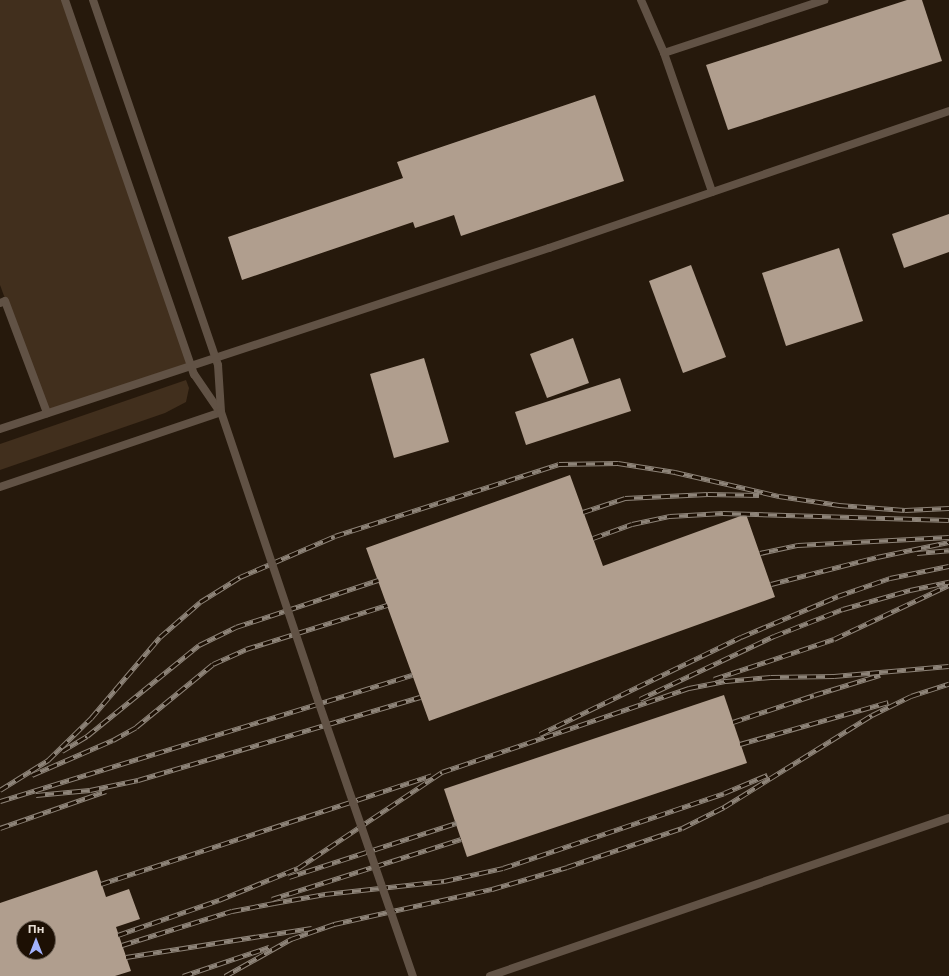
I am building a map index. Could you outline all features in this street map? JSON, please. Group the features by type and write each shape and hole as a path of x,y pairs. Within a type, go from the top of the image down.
{"lane":[{"path":"65,0 194,374 221,412"},
{"path":"93,0 218,365 221,412 314,689 413,976"},
{"path":"641,0 664,53 712,192"},
{"path":"664,53 824,0"},
{"path":"0,429 712,192 949,111"},
{"path":"0,303 5,301 47,414"},
{"path":"0,486 221,412"},
{"path":"490,976 949,818"}],"shaded area":[{"path":"0,0 65,0 191,365 47,413 0,285"},
{"path":"186,380 189,388 186,402 165,413 0,470 0,444"}],"building":[{"path":"907,0 922,0 942,61 728,130 706,65"},
{"path":"595,95 624,181 461,236 454,215 415,228 413,222 242,280 228,237 403,178 397,162"},
{"path":"949,214 949,252 904,268 892,234"},
{"path":"839,248 863,321 786,346 762,273"},
{"path":"691,265 726,357 683,373 649,281"},
{"path":"573,338 589,383 547,398 530,354"},
{"path":"424,358 449,442 394,458 370,374"},
{"path":"620,378 631,411 526,445 515,412"},
{"path":"570,475 603,566 746,514 775,597 429,721 366,548"},
{"path":"724,695 747,763 467,857 444,789"},
{"path":"97,870 106,897 129,889 140,919 116,927 131,971 115,976 0,976 0,903"}],"railway":[{"path":"0,790 48,760 91,718 160,637 200,602 240,577 335,536 559,464 618,463 675,472 779,496 839,505 905,510 949,508"},
{"path":"583,512 625,498 708,494 759,495"},
{"path":"593,538 632,524 670,516 723,513 949,520"},
{"path":"760,553 798,545 949,537"},
{"path":"771,584 877,557 949,542"},
{"path":"917,553 949,550"},
{"path":"540,734 741,637 838,596 890,578 949,566"},
{"path":"62,751 87,736 199,645 236,627 378,580"},
{"path":"640,699 774,636 843,609 910,590 949,582"},
{"path":"714,679 834,639 949,585"},
{"path":"32,775 113,740 136,727 213,664 246,649 387,605"},
{"path":"118,935 219,900 298,868 442,772 689,688 726,681 771,677 834,676 949,666"},
{"path":"0,801 412,675"},
{"path":"733,722 880,675"},
{"path":"225,976 291,939 334,924 492,889 567,867 682,828 724,807 872,715 911,696 949,684"},
{"path":"36,795 90,790 138,780 420,697"},
{"path":"740,744 888,702"},
{"path":"101,884 432,775"},
{"path":"122,945 232,911 325,894 444,881 503,868 724,793 767,775"},
{"path":"0,828 106,791"},
{"path":"289,877 456,823"},
{"path":"272,899 461,839"},
{"path":"126,957 312,928"},
{"path":"183,976 269,947"}]}
